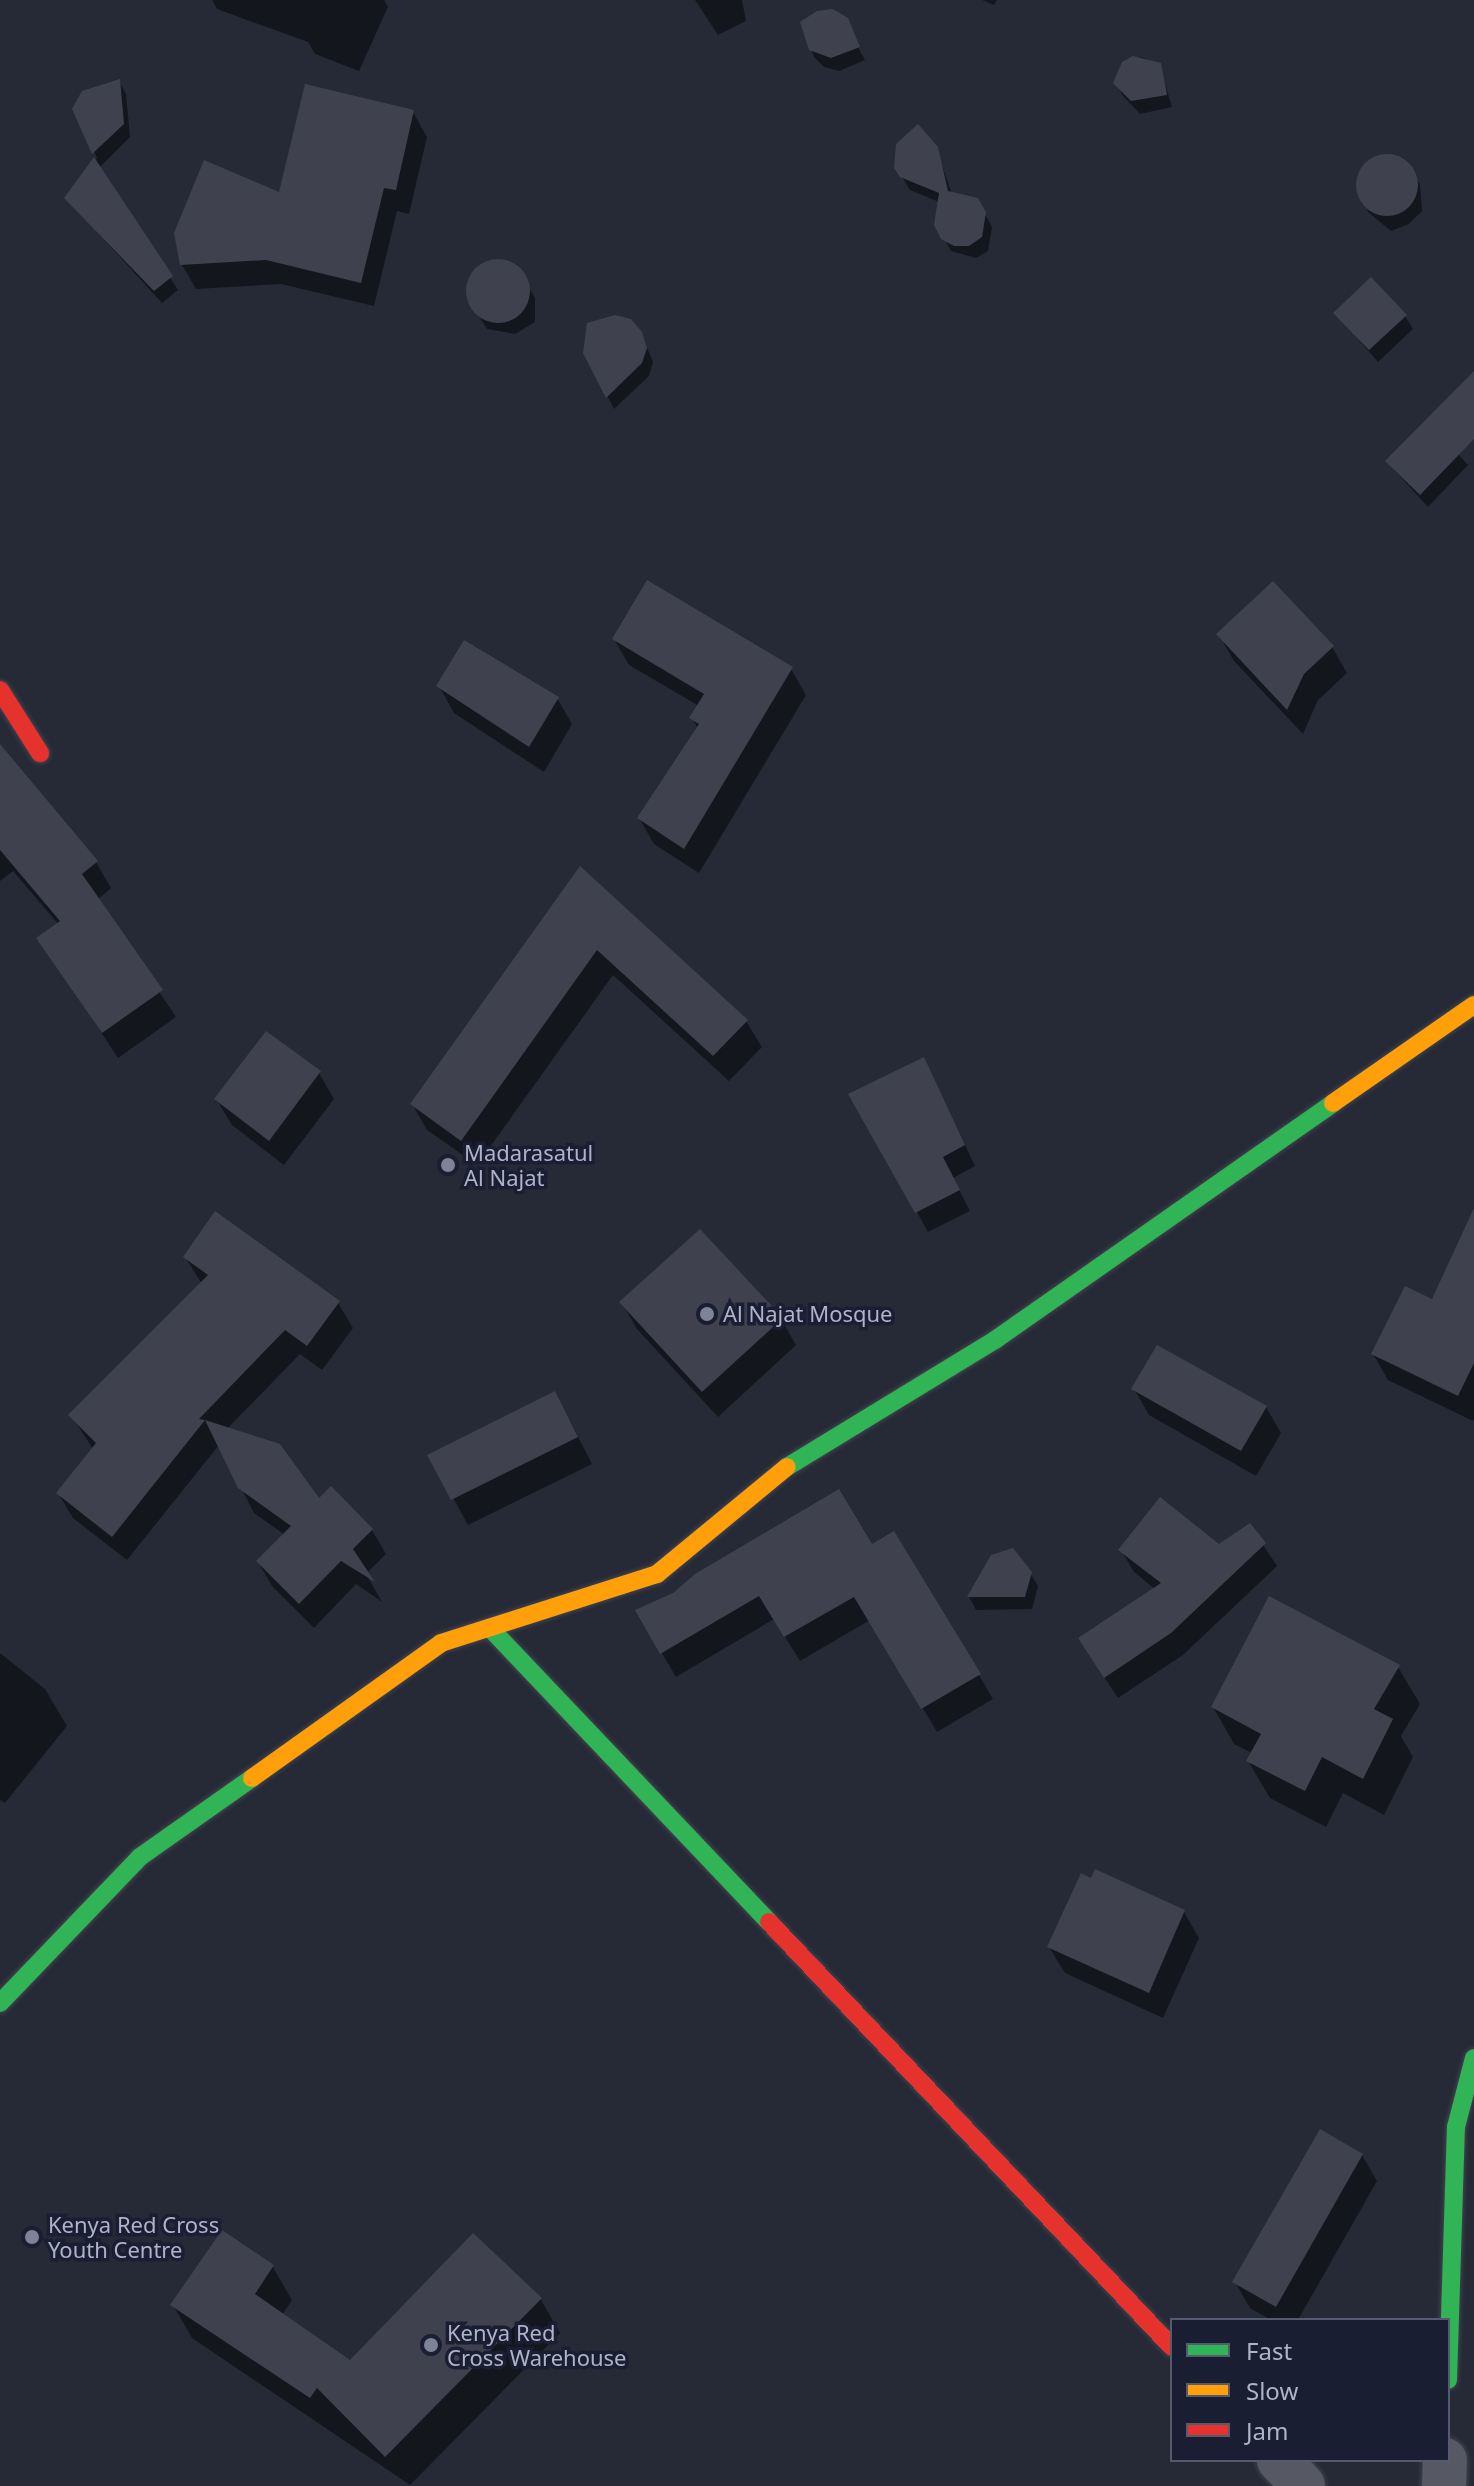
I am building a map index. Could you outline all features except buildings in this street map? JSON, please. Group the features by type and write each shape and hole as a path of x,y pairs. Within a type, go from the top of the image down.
{"street":[{"path":"0,690 40,753"},
{"path":"0,2003 140,1857 441,1643 657,1574 771,1477 995,1340 1474,1005"},
{"path":"490,1628 1170,2345"},
{"path":"1450,2318 1456,2127 1474,2058"},
{"path":"1281,2462 1303,2486"},
{"path":"1444,2486 1445,2462"}],"traffic: fast":[{"path":"787,1467 995,1340 1333,1103"},
{"path":"490,1628 769,1922"},
{"path":"0,2003 140,1857 252,1778"},
{"path":"1450,2318 1456,2127 1474,2058"}],"traffic: slow":[{"path":"1333,1103 1474,1005"},
{"path":"252,1778 441,1643 657,1574 787,1467"}],"traffic: jam":[{"path":"0,690 40,753"},
{"path":"769,1922 1170,2345"}],"place":[{"name":"Madarasatul Al Najat","path":"448,1165"},
{"name":"Al Najat Mosque","path":"707,1314"},
{"name":"Kenya Red Cross Youth Centre","path":"32,2237"},
{"name":"Kenya Red Cross Warehouse","path":"431,2345"}]}
